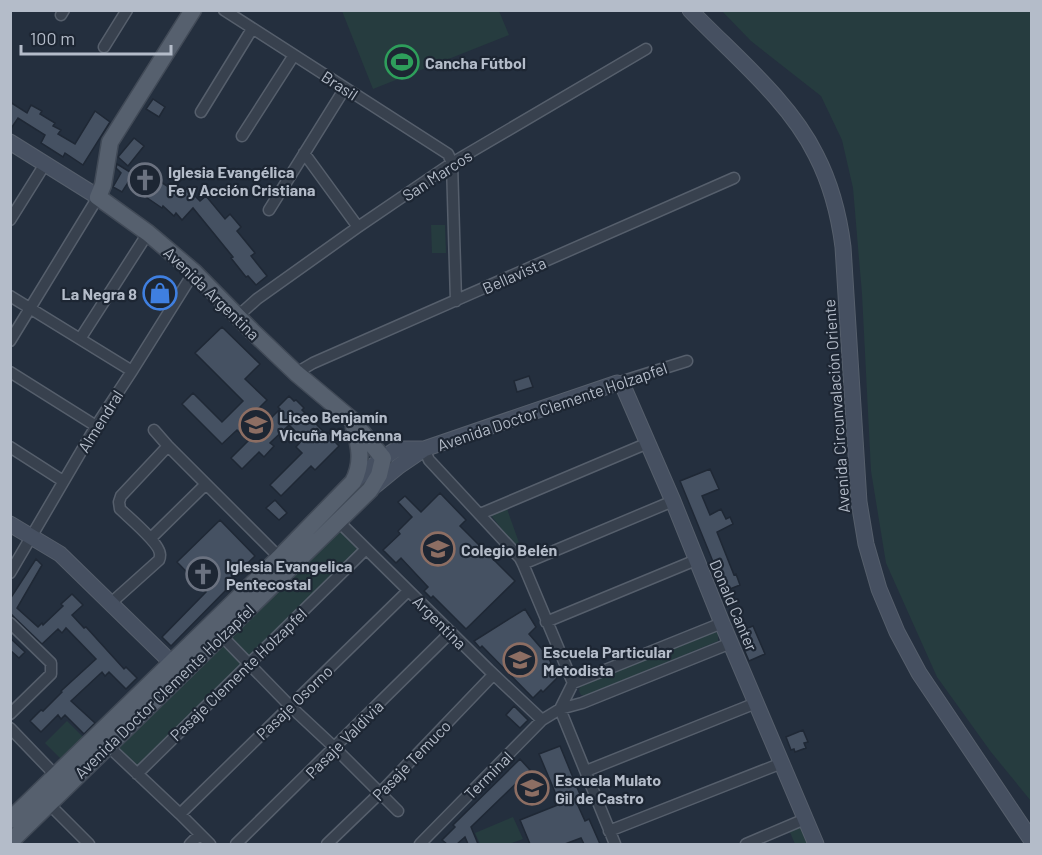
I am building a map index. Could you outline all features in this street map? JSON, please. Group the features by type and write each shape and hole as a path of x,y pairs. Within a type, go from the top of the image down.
{"main road":[{"path":"98,197 104,185 110,142 193,10"},
{"name":"Avenida Argentina","path":"98,197 148,233 194,272 296,373 352,420"},
{"path":"352,420 383,459"},
{"path":"352,420 361,456 358,474 353,482"},
{"name":"Avenida Doctor Clemente Holzapfel","path":"10,842 49,804 61,781 285,563 338,521 370,490 379,475 383,459"},
{"name":"Avenida Doctor Clemente Holzapfel","path":"285,563 353,482"},
{"name":"Avenida Doctor Clemente Holzapfel","path":"10,820 108,746 177,668"}],"street":[{"path":"104,47 127,10"},
{"name":"Brasil","path":"224,10 448,154 452,163"},
{"name":"Avenida Circunvalación Oriente","path":"690,10 772,92 815,153 829,184 841,231 844,255 857,482 862,521 872,567 887,611 907,653 951,723 1032,842"},
{"path":"201,112 252,29"},
{"name":"San Marcos","path":"238,316 257,299 452,163 646,49"},
{"path":"242,136 294,55"},
{"path":"269,210 345,88"},
{"name":"Avenida Argentina","path":"10,142 98,197"},
{"path":"304,153 358,227"},
{"path":"452,163 456,301"},
{"path":"10,220 45,164"},
{"name":"Bellavista","path":"296,373 314,363 734,178"},
{"path":"10,341 98,197"},
{"path":"80,339 148,233"},
{"name":"Almendral","path":"10,573 96,426 194,272"},
{"path":"10,296 132,371"},
{"name":"Avenida Doctor Clemente Holzapfel","path":"353,482 397,449 424,449 687,361"},
{"path":"10,372 96,426"},
{"name":"Donald Canter","path":"617,383 623,386 648,443 816,844"},
{"path":"154,430 285,563"},
{"path":"480,514 648,443"},
{"path":"111,603 159,560 160,552 151,538 120,509 118,502 168,446"},
{"path":"10,447 63,481"},
{"path":"370,490 424,449 429,460 520,558 573,683"},
{"path":"151,538 206,484"},
{"path":"523,564 673,501"},
{"name":"Argentina","path":"338,521 542,720"},
{"path":"10,524 60,554 177,668"},
{"name":"Pasaje Clemente Holzapfel","path":"137,774 366,549"},
{"path":"546,622 696,560"},
{"name":"Pasaje Osorno","path":"180,814 408,591"},
{"path":"10,623 51,663 52,668 51,674 10,714"},
{"path":"615,844 560,710 573,683 722,623"},
{"path":"216,630 398,811"},
{"name":"Pasaje Valdivia","path":"236,844 451,632"},
{"name":"Terminal","path":"420,844 542,720 560,710 730,643"},
{"name":"Pasaje Temuco","path":"327,844 380,793 494,675"},
{"path":"586,771 756,703"},
{"path":"10,728 61,781"},
{"path":"108,746 210,844"},
{"path":"609,831 782,763"},
{"path":"49,804 89,844"},
{"path":"746,844 806,819"},
{"path":"190,844 200,834"}],"green space":[{"name":"Cancha Fútbol","path":"342,11 499,11 509,35 373,89"},
{"path":"722,11 1031,11 1031,801 991,752 937,677 886,563 871,471 862,294 853,188 842,140 821,96 751,41"},
{"path":"431,225 445,225 446,253 432,253"},
{"path":"506,506 523,554 490,514"},
{"path":"341,532 359,551 249,660 226,637 335,533"},
{"path":"714,630 718,634 718,641 584,696 579,691 580,686"},
{"path":"225,646 242,664 137,770 116,746 216,647"},
{"path":"67,721 84,738 61,759 45,743"},
{"path":"513,817 523,839 509,844 480,844 475,833"},
{"path":"803,827 810,844 795,844 789,830"}],"building":[{"path":"153,99 165,107 159,117 146,109"},
{"path":"10,102 27,113 31,105 42,111 40,114 55,123 53,126 61,130 58,134 75,144 95,111 110,122 83,165 65,153 63,157 41,143 45,135 18,118 10,130"},
{"path":"134,138 144,146 128,166 118,157"},
{"path":"117,164 138,177 149,167 158,176 156,179 181,195 187,188 200,201 206,196 225,219 230,214 241,227 237,231 255,253 251,256 267,276 256,285 248,276 246,277 231,258 233,257 193,208 182,220 176,213 174,216 163,206 162,208 143,195 129,181 122,192 113,187 121,173 116,168"},
{"name":"La Negra 8","path":"154,284 170,294 165,301 149,292"},
{"path":"222,327 260,364 245,379 267,400 247,420 258,431 280,409 278,407 289,396 304,408 302,410 326,434 328,432 339,446 315,470 311,466 281,496 270,485 302,453 296,447 303,439 289,425 270,443 274,446 264,457 259,452 242,469 231,458 248,441 237,430 222,444 182,404 193,393 222,422 243,401 195,353"},
{"path":"529,376 533,387 517,392 514,381"},
{"path":"710,469 719,489 702,496 710,515 721,509 726,519 730,517 733,524 717,532 740,585 725,591 680,481"},
{"name":"Colegio Belén","path":"440,493 466,520 460,526 515,581 466,629 433,596 431,598 424,591 428,587 401,558 396,563 383,550 400,534 398,531 412,517 398,502 405,496 421,512"},
{"path":"275,500 287,513 279,520 266,508"},
{"path":"220,520 255,556 227,583 230,586 171,646 162,637 206,592 177,562"},
{"path":"36,559 42,565 17,608 38,627 63,606 61,604 72,594 83,605 72,615 124,669 126,667 137,678 126,689 109,672 105,676 102,672 71,701 95,723 84,734 65,715 61,719 58,715 41,732 30,721 96,659 66,628 62,633 58,629 42,644 12,615 10,616 10,599"},
{"name":"Escuela Particular Metodista","path":"525,609 536,627 529,634 548,656 557,678 533,698 482,646 480,648 474,641"},
{"path":"753,626 765,654 749,661 740,631"},
{"path":"10,638 25,652 19,658 10,650"},
{"path":"514,706 528,720 520,728 506,715"},
{"path":"803,730 808,742 804,743 806,748 795,752 794,749 791,750 786,737"},
{"path":"560,746 581,797 575,799 585,821 589,819 600,844 584,844 581,838 565,844 530,844 520,820 560,804 539,754"},
{"path":"520,759 530,770 471,827 478,844 468,844 465,837 457,844 447,844 442,840 455,827 453,825"}],"place":[{"name":"Cancha Fútbol","path":"402,62"},
{"name":"Iglesia Evangélica Fe y Acción Cristiana","path":"145,180"},
{"name":"La Negra 8","path":"160,293"},
{"name":"Liceo Benjamín Vicuña Mackenna","path":"256,425"},
{"name":"Colegio Belén","path":"438,549"},
{"name":"Iglesia Evangelica Pentecostal","path":"203,574"},
{"name":"Escuela Particular Metodista","path":"520,660"},
{"name":"Escuela Mulato Gil de Castro","path":"532,788"}]}
